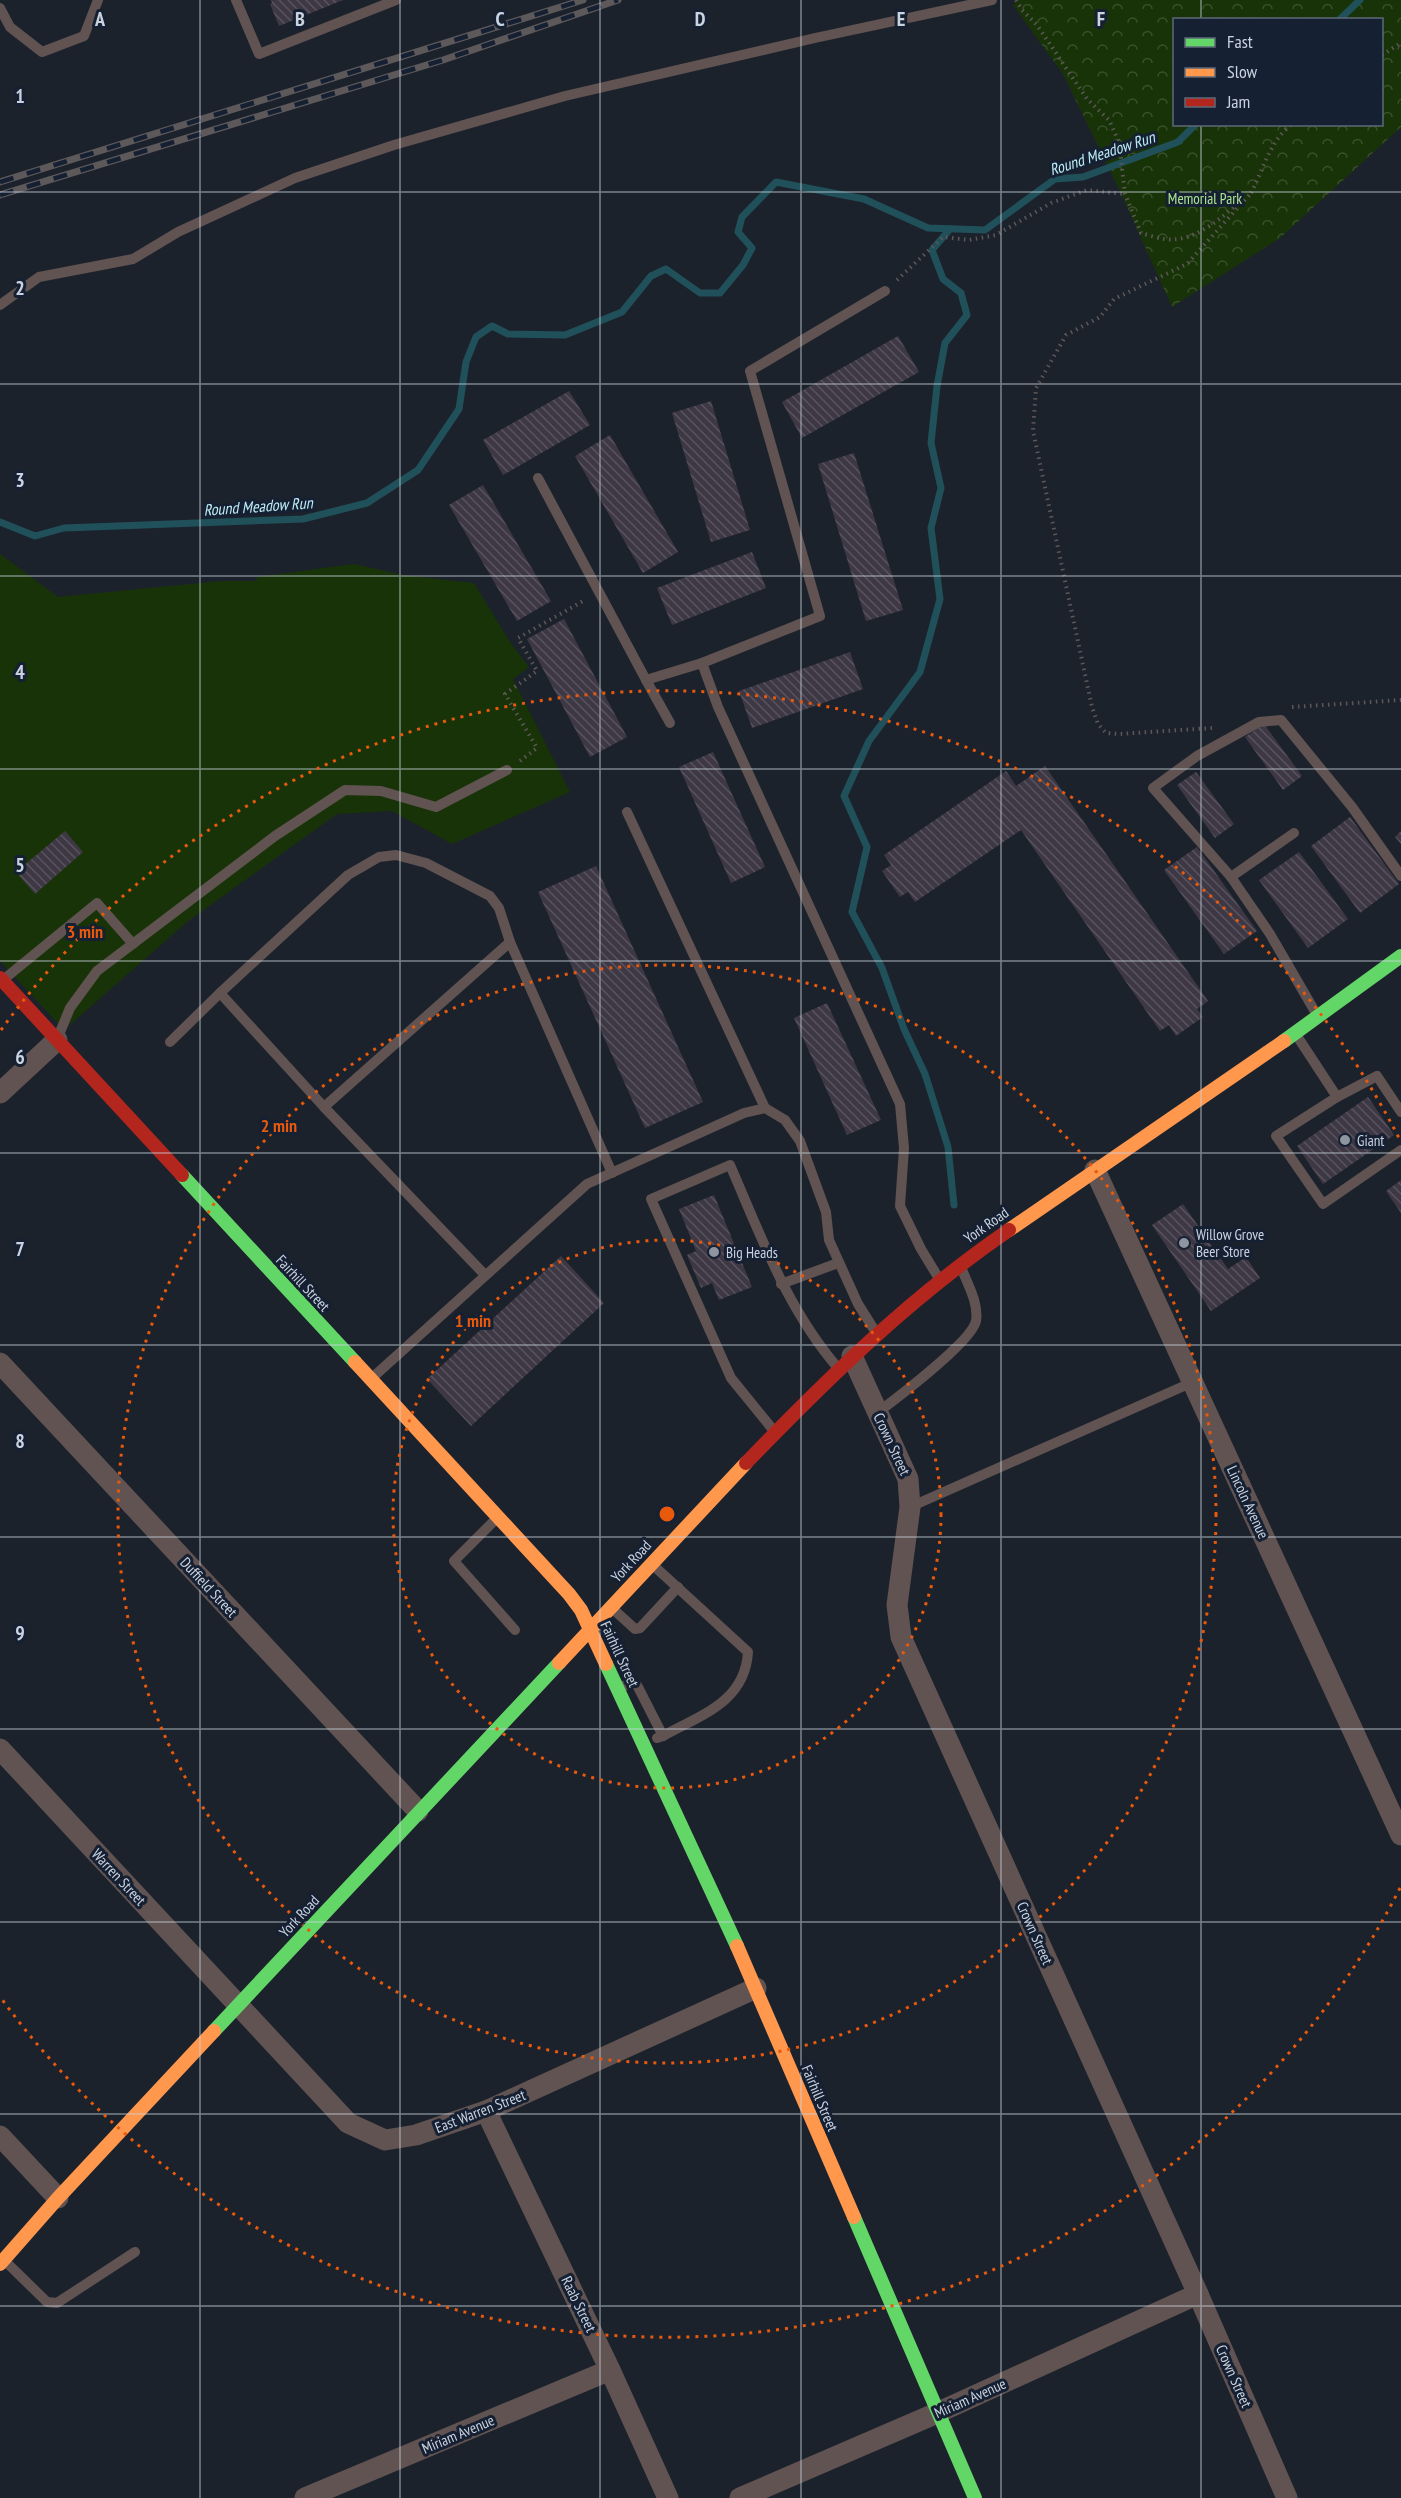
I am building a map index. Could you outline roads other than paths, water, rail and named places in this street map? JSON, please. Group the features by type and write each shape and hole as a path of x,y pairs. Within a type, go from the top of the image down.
{"main road":[{"name":"York Road","path":"2,2262 57,2199 418,1811 775,1432 845,1362 959,1264 1296,1034 1401,956"},
{"name":"Fairhill Street","path":"1,979 569,1594 581,1610 756,1988 975,2498"}],"street":[{"path":"0,1093 57,1040"},
{"name":"Lincoln Avenue","path":"1095,1170 1401,1835"},
{"name":"Crown Street","path":"845,1362 877,1413 908,1479 910,1507 897,1605 901,1636 1287,2498"},
{"name":"Duffield Street","path":"0,1363 418,1811"},
{"name":"Warren Street","path":"0,1749 238,2005"},
{"name":"East Warren Street","path":"238,2005 348,2123 385,2140 417,2135 486,2111 756,1988"},
{"name":"Raab Street","path":"486,2111 610,2370 668,2498"},
{"path":"0,2136 57,2199"},
{"name":"Miriam Avenue","path":"740,2498 937,2413 1198,2295"},
{"name":"Miriam Avenue","path":"305,2498 610,2370"}],"lane":[{"path":"0,8 10,27 42,52 84,36 98,0"},
{"path":"236,0 260,54 396,0"},
{"path":"0,305 39,277 133,260 178,232 295,178 394,145 565,96 992,0"},
{"path":"646,680 702,663 820,616 750,370 885,291"},
{"path":"538,478 670,723"},
{"path":"702,663 718,707 900,1104 904,1148 900,1206 921,1249 940,1280"},
{"path":"1318,1018 1270,934 1231,877 1153,788 1197,756 1259,722 1281,720 1352,807 1401,876"},
{"path":"57,1040 70,1008 97,971 275,836 345,790 381,791 436,807 507,770"},
{"path":"627,812 765,1108 785,1120 800,1142 826,1212 829,1240 838,1263 876,1334"},
{"path":"1231,877 1294,833"},
{"path":"170,1042 348,874 379,857 396,855 426,863 490,896 499,908 510,942 612,1173"},
{"path":"1,979 97,903 133,944"},
{"path":"324,1107 510,942"},
{"path":"220,993 324,1107 485,1275"},
{"path":"1296,1034 1337,1097"},
{"path":"1401,1112 1377,1076 1337,1097 1276,1136 1323,1204 1401,1150"},
{"path":"370,1380 587,1184 744,1113 765,1108"},
{"path":"775,1432 731,1378 651,1199 730,1165 781,1284 816,1343 845,1362"},
{"path":"781,1284 838,1263"},
{"path":"877,1413 966,1339 976,1322 976,1304 959,1264"},
{"path":"910,1507 1193,1382"},
{"path":"498,1518 454,1561 515,1630"},
{"path":"644,1745 724,1703 736,1688 748,1659 748,1652 651,1564"},
{"path":"611,1607 635,1629 640,1628 678,1587"},
{"path":"617,1688 632,1683 637,1684 663,1736"},
{"path":"2,2262 47,2302 57,2303 135,2252"}],"waterway":[{"name":"Round Meadow Run","path":"1341,18 1360,0"},
{"name":"Round Meadow Run","path":"0,522 35,536 64,528 303,519 367,503 418,470 459,409 466,362 476,337 492,326 508,334 565,335 622,312 651,276 666,269 700,293 720,293 743,265 752,248 738,232 742,217 776,182 864,199 928,228 985,230 1055,179 1083,177 1178,142 1194,126"},
{"path":"950,229 932,250 943,279 961,293 967,315 945,343 937,386 931,443 941,488 931,528 940,599 920,672 869,741 844,796 867,847 852,912 882,968 904,1029 925,1074 948,1147 954,1205"}],"railway":[{"path":"0,182 583,0"},
{"path":"0,195 443,60 618,0"}],"place":[{"name":"Giant","path":"1345,1140"},
{"name":"Willow Grove Beer Store","path":"1184,1243"},
{"name":"Big Heads","path":"714,1252"}],"park label":[{"name":"Memorial Park","path":"1205,198"}]}
